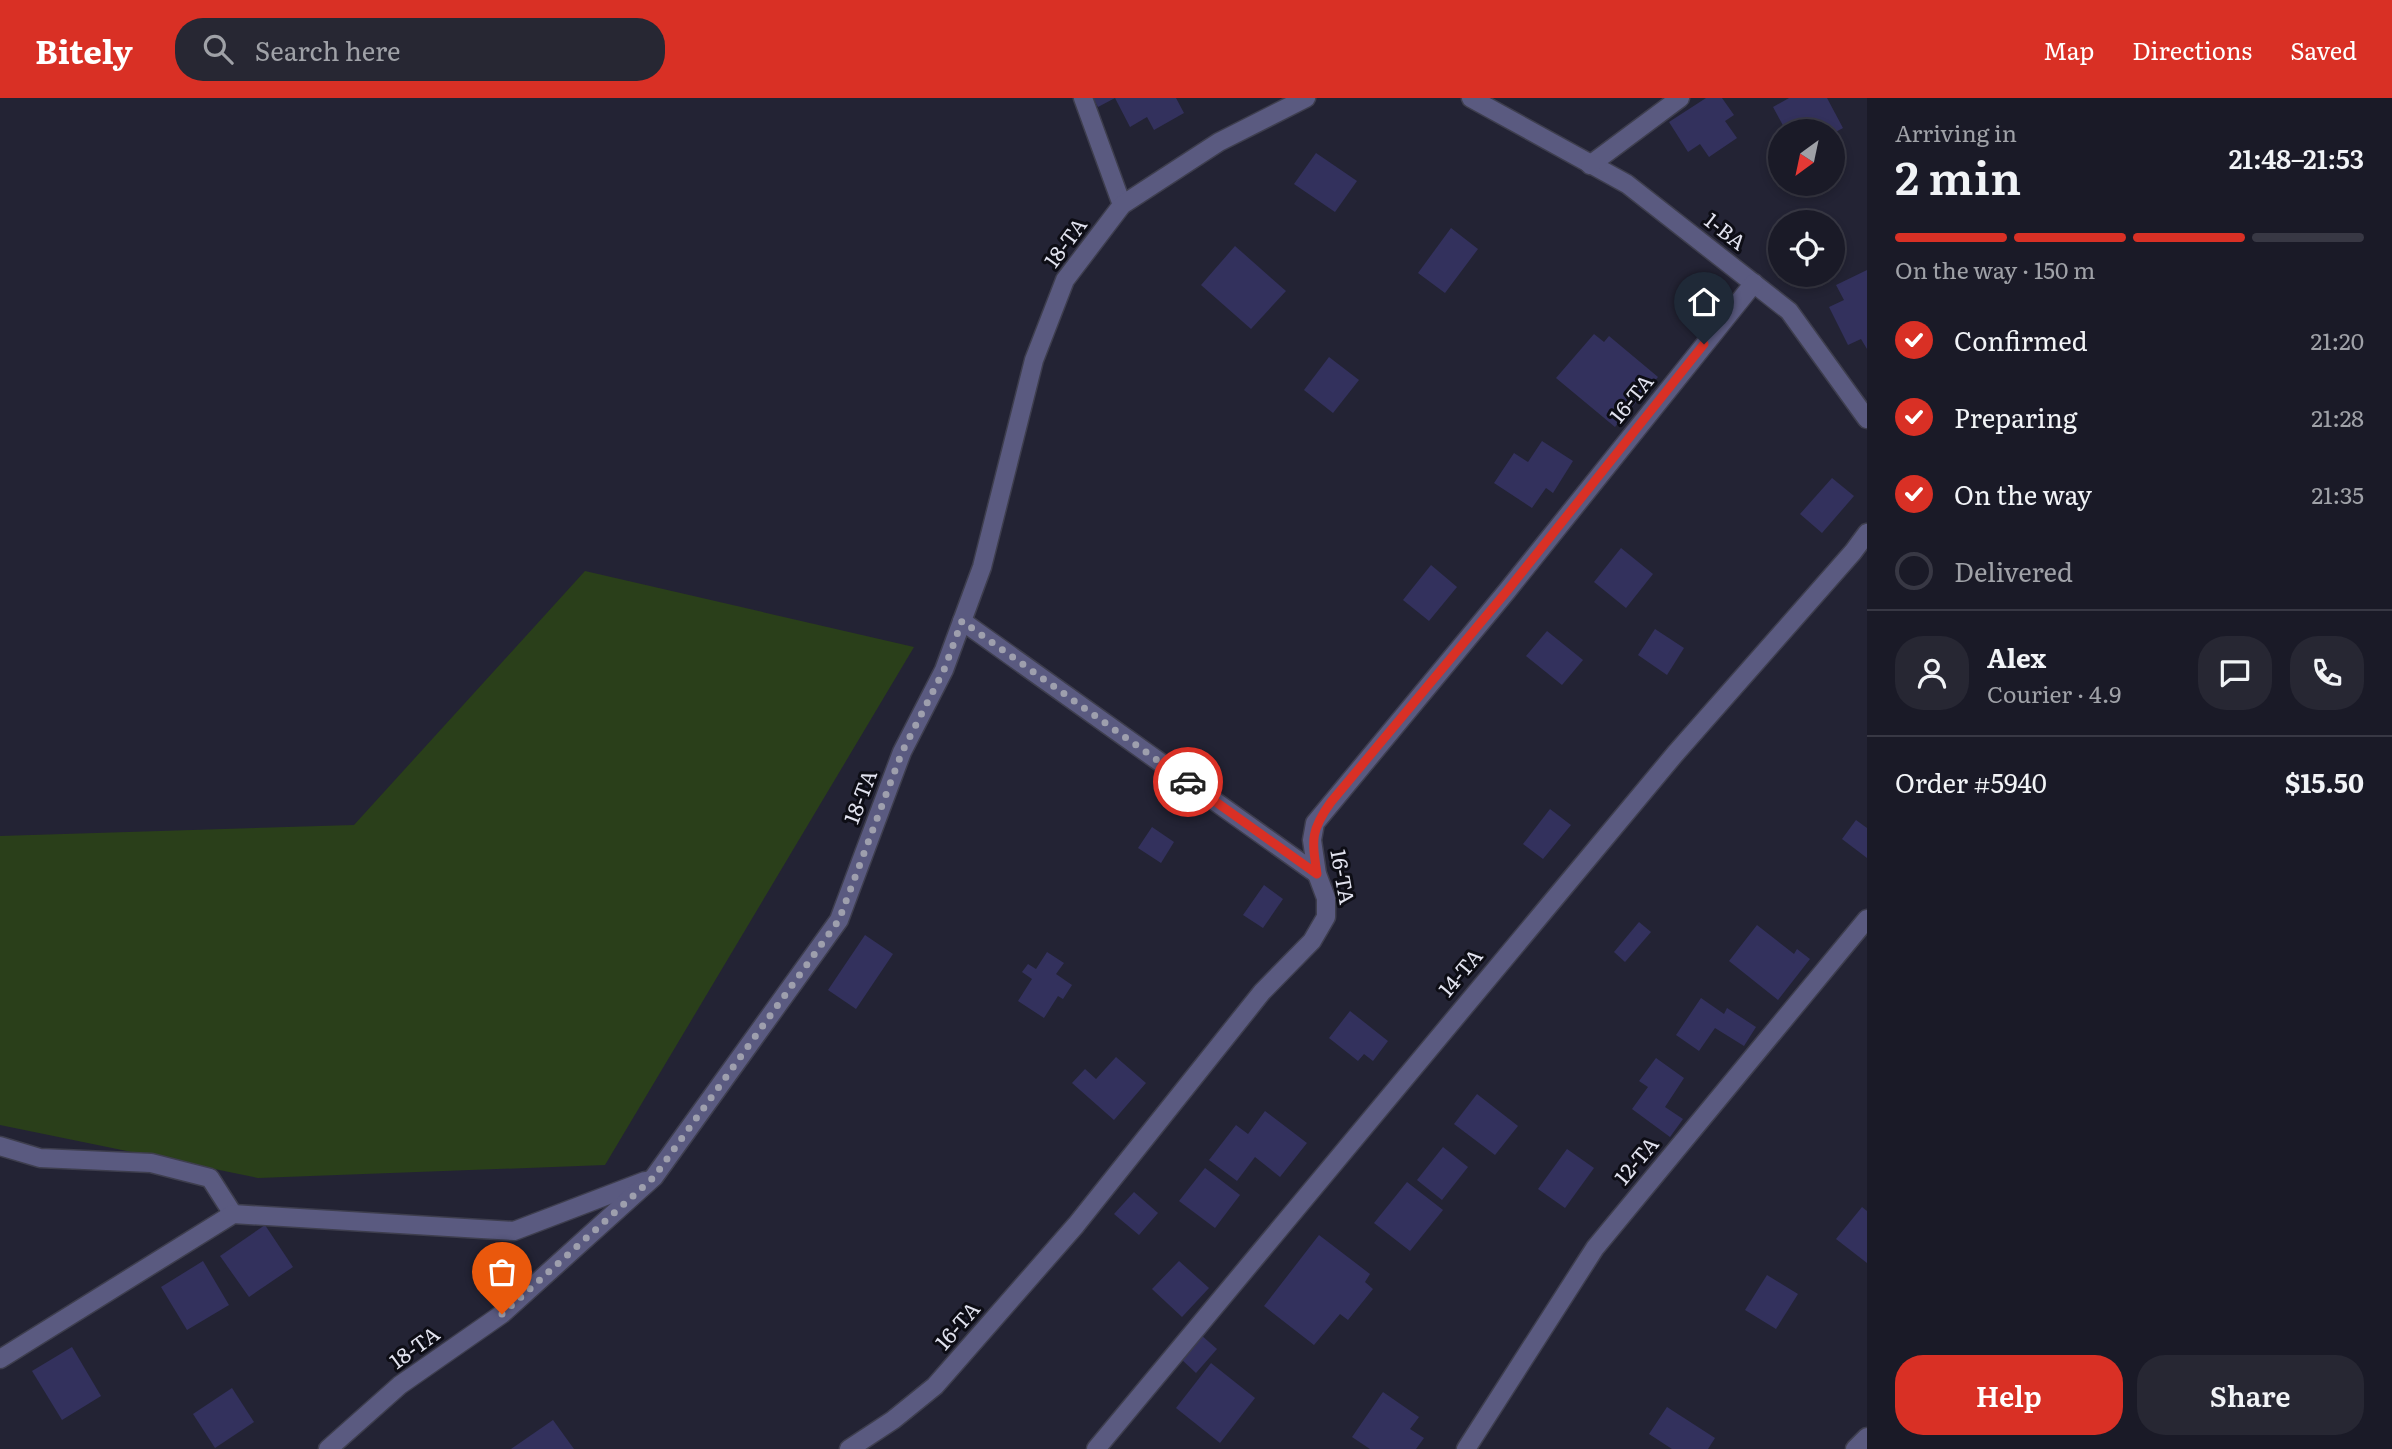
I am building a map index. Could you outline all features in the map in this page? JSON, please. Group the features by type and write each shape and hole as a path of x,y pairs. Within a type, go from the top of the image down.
{"street":[{"path":"1083,98 1122,205"},
{"name":"18-ТА","path":"328,1449 400,1385 502,1314 654,1177 839,920 902,752 944,670 982,567 1034,360 1065,280 1122,205 1219,142 1306,98"},
{"name":"1-ВА","path":"1471,98 1627,184 1789,311 1867,419"},
{"path":"1590,165 1681,98"},
{"name":"16-ТА","path":"849,1449 893,1420 935,1386 1076,1225 1262,992 1312,941 1326,917 1326,898 1317,874 1312,839 1315,823 1507,591 1754,283"},
{"name":"14-ТА","path":"1096,1449 1675,754 1867,533"},
{"path":"962,621 1317,874"},
{"name":"12-ТА","path":"1466,1449 1595,1248 1867,919"},
{"path":"0,1146 40,1158 151,1163 210,1178 233,1214"},
{"path":"0,1359 233,1214 514,1231 654,1177"},
{"path":"1855,1449 1867,1437"}],"green space":[{"path":"585,571 914,647 605,1165 258,1178 0,1125 0,836 354,825"}],"building":[{"path":"1093,98 1115,98 1098,107"},
{"path":"1115,98 1176,98 1184,113 1154,130 1147,117 1130,127"},
{"path":"1706,98 1722,98 1734,115 1725,121 1737,138 1709,157 1700,144 1688,152 1669,122"},
{"path":"1789,98 1827,98 1838,119 1780,119 1773,107"},
{"path":"1316,153 1357,181 1335,212 1294,184"},
{"path":"1451,228 1478,249 1445,293 1418,273"},
{"path":"1235,246 1286,291 1251,329 1201,285"},
{"path":"1867,270 1867,349 1861,339 1848,345 1829,307 1844,300 1837,287 1845,287 1845,281"},
{"path":"1594,334 1604,342 1609,336 1658,377 1615,427 1556,378"},
{"path":"1329,357 1359,380 1333,413 1304,390"},
{"path":"1542,441 1573,461 1553,493 1546,488 1532,508 1494,483 1514,453 1528,462"},
{"path":"1832,478 1854,496 1822,533 1800,514"},
{"path":"1621,548 1653,574 1626,608 1594,582"},
{"path":"1431,565 1457,587 1429,621 1403,600"},
{"path":"1655,629 1684,648 1667,675 1638,655"},
{"path":"1547,631 1583,660 1562,685 1526,656"},
{"path":"1550,809 1571,825 1543,859 1523,844"},
{"path":"1856,820 1867,828 1867,858 1842,839"},
{"path":"1152,827 1174,842 1161,863 1138,848"},
{"path":"1264,885 1283,899 1263,928 1243,915"},
{"path":"1639,922 1651,932 1625,962 1614,952"},
{"path":"1757,925 1794,954 1797,949 1810,959 1778,1000 1729,961"},
{"path":"865,935 893,954 856,1009 828,990"},
{"path":"1047,952 1064,963 1056,974 1072,985 1063,999 1058,996 1044,1018 1018,1001 1032,979 1022,972 1028,964 1036,969"},
{"path":"1701,998 1724,1014 1727,1008 1756,1027 1744,1046 1715,1028 1699,1051 1676,1035"},
{"path":"1350,1011 1388,1041 1373,1061 1364,1054 1358,1061 1329,1038"},
{"path":"1116,1057 1146,1083 1114,1120 1072,1083 1085,1069 1096,1079"},
{"path":"1656,1058 1684,1078 1665,1107 1683,1119 1670,1137 1632,1109 1648,1087 1639,1081"},
{"path":"1477,1094 1518,1126 1495,1155 1454,1124"},
{"path":"1265,1111 1307,1143 1280,1177 1255,1157 1237,1181 1209,1160 1236,1125 1248,1134"},
{"path":"1443,1147 1468,1167 1442,1200 1417,1180"},
{"path":"1567,1149 1594,1168 1565,1208 1538,1189"},
{"path":"1205,1168 1240,1195 1215,1228 1179,1201"},
{"path":"1407,1182 1443,1210 1410,1251 1374,1223"},
{"path":"1134,1192 1158,1213 1139,1235 1114,1214"},
{"path":"1862,1207 1867,1211 1867,1263 1836,1239"},
{"path":"265,1225 293,1267 249,1297 220,1256"},
{"path":"1319,1235 1370,1274 1365,1282 1373,1289 1348,1320 1340,1314 1314,1345 1264,1306"},
{"path":"203,1261 229,1305 187,1330 161,1287"},
{"path":"1179,1261 1209,1288 1182,1317 1152,1289"},
{"path":"1767,1275 1798,1294 1776,1329 1745,1310"},
{"path":"1201,1335 1217,1349 1196,1373 1180,1358"},
{"path":"72,1347 101,1396 62,1420 32,1371"},
{"path":"1211,1363 1255,1398 1220,1443 1176,1408"},
{"path":"232,1388 254,1422 215,1448 193,1414"},
{"path":"1383,1392 1419,1417 1410,1429 1424,1438 1416,1449 1370,1449 1352,1437"},
{"path":"1667,1407 1715,1438 1708,1449 1672,1449 1649,1434"},
{"path":"553,1420 574,1449 511,1449"}],"way so far":[{"path":"502,1314 654,1177 839,920 902,752 944,670 962,621 1188,782"}],"route":[{"path":"1188,782 1317,874 1312,839 1315,823 1507,591 1704,344"}]}
